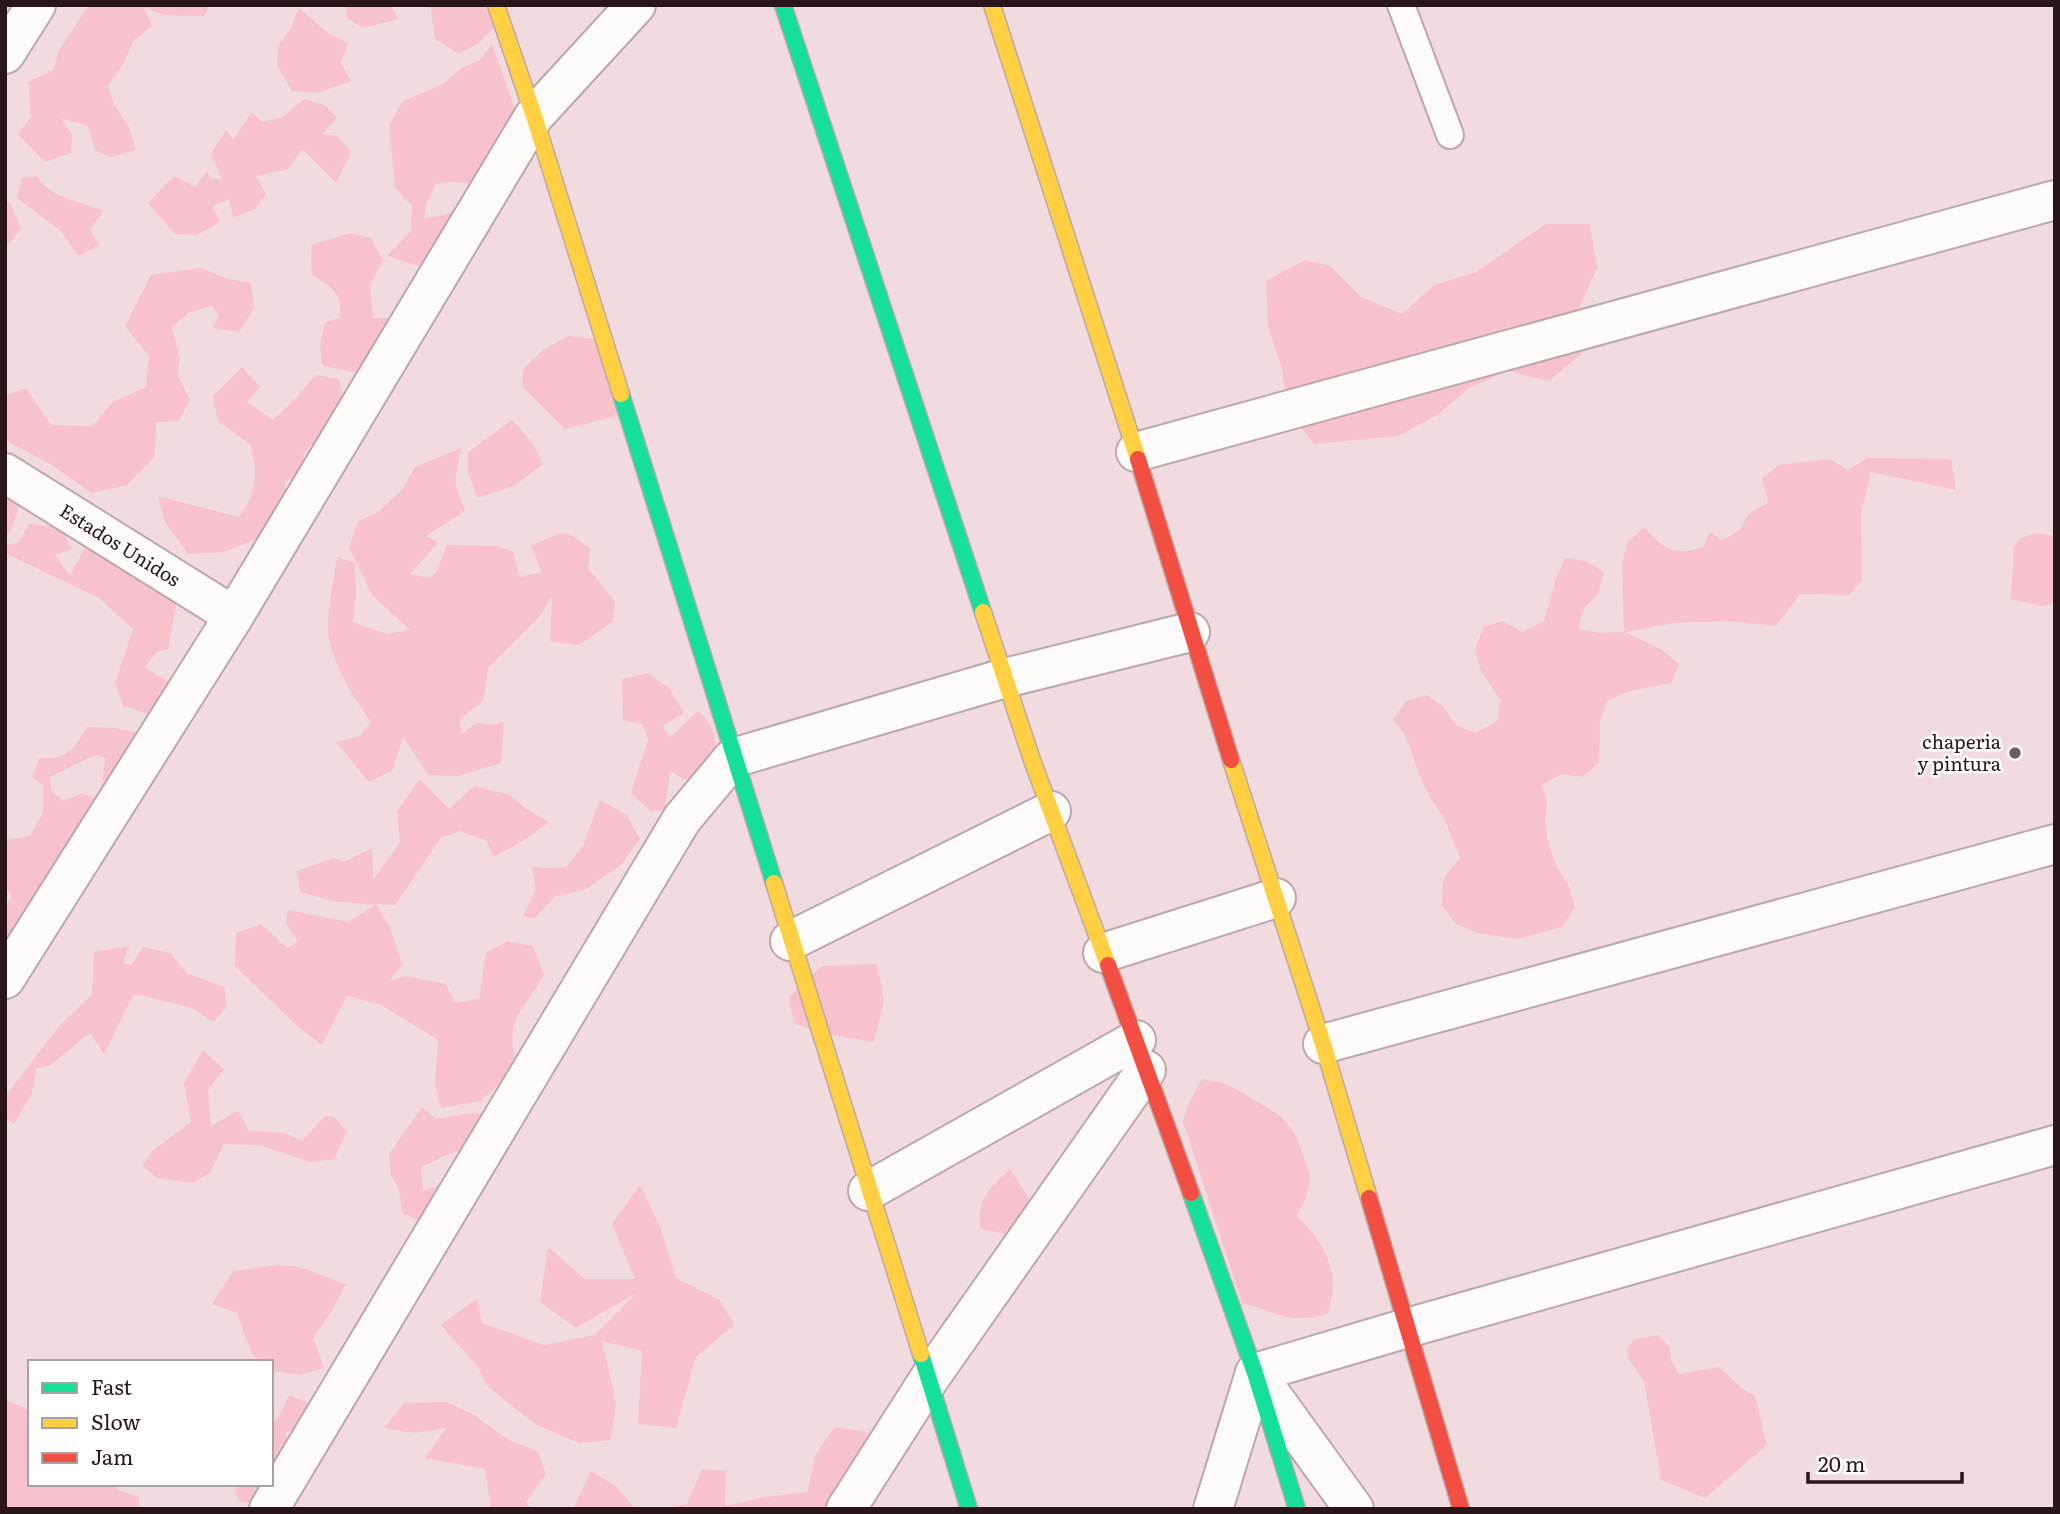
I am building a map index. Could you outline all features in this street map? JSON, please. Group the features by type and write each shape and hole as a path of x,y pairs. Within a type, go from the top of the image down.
{"main road":[{"path":"496,5 534,116 969,1509"},
{"path":"783,5 1005,678 1255,1373 1297,1509"},
{"path":"992,5 1323,1044 1461,1509"}],"street":[{"path":"5,54 36,5"},
{"path":"5,979 234,616 534,116 636,5"},
{"path":"1136,452 2055,200"},
{"name":"Estados Unidos","path":"5,473 234,616"},
{"path":"269,1509 682,819 733,758 1005,678 1190,632"},
{"path":"790,941 1051,811"},
{"path":"1323,1044 2055,844"},
{"path":"1103,953 1276,898"},
{"path":"868,1191 1141,1055"},
{"path":"846,1509 1141,1055"},
{"path":"1255,1373 2055,1145"},
{"path":"1213,1509 1255,1373"},
{"path":"1255,1373 1354,1509"}],"lane":[{"path":"1401,5 1450,135"}],"shaded area":[{"path":"89,5 210,5 204,16 165,15 144,8 152,26 134,40 123,64 108,86 114,104 129,127 136,150 111,157 96,151 87,125 61,119 72,134 71,153 45,162 18,134 31,117 28,82 53,70 58,52"},
{"path":"346,5 390,5 399,19 363,28 346,17"},
{"path":"428,5 503,5 507,14 479,43 459,54 435,39"},
{"path":"299,8 328,33 348,43 341,63 351,81 317,93 292,91 277,65 278,46 290,30"},
{"path":"492,44 533,160 500,180 435,185 424,218 445,215 466,202 487,207 491,233 430,270 387,256 411,231 412,206 395,188 389,126 402,102 443,84 462,68 480,60"},
{"path":"304,99 325,105 337,118 322,134 338,136 351,152 336,183 302,149 288,169 256,176 266,194 255,209 233,218 229,199 212,207 221,221 197,235 175,234 148,203 174,176 195,187 207,171 211,179 222,179 211,154 226,130 233,140 252,112 262,122 281,118"},
{"path":"37,176 58,195 103,211 90,229 99,245 78,256 61,231 17,198 22,178"},
{"path":"5,202 10,203 21,229 5,248"},
{"path":"1546,224 1590,224 1597,268 1579,308 1581,354 1549,381 1508,371 1469,388 1437,415 1398,436 1314,444 1288,410 1282,368 1268,327 1266,281 1305,260 1330,266 1361,297 1402,314 1434,285 1476,272"},
{"path":"350,233 371,238 383,261 370,285 373,318 392,318 374,373 352,372 322,365 320,344 325,322 340,318 340,302 334,291 312,275 311,245"},
{"path":"201,268 228,279 251,283 254,308 239,332 213,328 219,314 211,306 188,313 172,327 180,359 177,374 190,400 179,421 156,422 155,456 127,485 92,493 50,464 5,440 5,396 26,388 51,425 92,426 113,402 146,387 149,356 125,326 151,275"},
{"path":"568,336 613,341 617,416 565,429 522,386 524,368 544,349"},
{"path":"242,367 260,387 247,402 273,420 316,375 339,379 345,410 303,453 306,470 285,482 285,499 259,538 224,552 188,554 165,522 158,496 239,517 250,498 255,482 251,445 218,421 213,396"},
{"path":"512,420 532,442 543,464 514,486 478,498 468,473 468,452"},
{"path":"461,448 455,483 465,511 426,536 438,543 410,574 430,578 436,572 447,545 497,546 513,552 520,577 542,572 531,546 556,534 567,534 590,549 588,568 615,602 613,621 579,645 550,641 552,596 539,617 488,668 483,701 460,719 461,735 476,723 494,725 504,722 501,763 458,776 428,775 403,736 393,770 369,782 336,742 360,736 371,722 342,675 331,648 329,606 337,557 355,563 356,596 353,622 387,634 410,630 372,595 349,547 358,521 378,512 401,491 415,467"},
{"path":"1867,458 1951,459 1956,490 1871,472 1861,515 1862,580 1849,595 1800,594 1776,626 1726,621 1674,623 1625,632 1662,650 1679,664 1671,683 1629,691 1607,701 1600,721 1599,763 1583,777 1562,774 1542,785 1547,804 1545,825 1549,846 1557,867 1569,886 1575,907 1562,927 1518,939 1477,933 1456,924 1442,906 1443,889 1446,875 1460,858 1443,816 1420,777 1406,737 1393,719 1406,701 1427,695 1443,707 1456,725 1475,733 1496,722 1501,701 1480,669 1475,648 1484,627 1503,621 1522,632 1544,621 1565,558 1586,561 1604,572 1598,594 1584,608 1578,629 1599,633 1624,632 1622,563 1627,543 1644,527 1669,549 1684,551 1703,547 1710,532 1722,540 1740,530 1748,514 1768,503 1762,478 1779,465 1830,459 1848,470"},
{"path":"5,488 23,490 14,523 5,539"},
{"path":"29,524 60,527 72,549 55,555 70,576 84,549 95,546 113,558 127,574 164,578 178,595 168,649 157,652 145,667 165,680 184,683 152,715 123,706 115,682 133,629 99,598 5,553 5,545 18,543"},
{"path":"2035,533 2055,536 2055,605 2042,606 2011,599 2014,547 2019,539"},
{"path":"648,673 669,688 684,713 662,726 671,737 698,711 710,724 715,740 714,775 684,779 670,771 665,810 650,811 631,793 648,740 643,724 623,720 622,679"},
{"path":"87,727 143,733 111,795 102,778 106,758 95,755 50,777 52,792 64,801 82,793 99,800 5,960 5,909 12,895 5,888 5,840 30,836 43,813 43,785 32,777 39,758 56,757 69,752"},
{"path":"420,779 449,809 474,786 510,795 526,809 549,822 494,857 486,840 459,831 441,838 395,905 376,904 390,927 402,965 389,981 406,976 446,984 455,1003 479,999 486,953 508,941 533,946 544,975 515,1021 512,1041 519,1074 496,1087 481,1101 441,1108 435,1085 438,1040 381,1005 347,996 322,1045 297,1026 235,966 236,933 261,924 287,948 298,942 286,923 288,910 348,922 375,905 333,901 300,892 297,871 334,858 344,862 372,848 373,880 400,842 397,811"},
{"path":"600,800 626,814 640,839 621,865 586,889 554,897 535,918 523,916 536,890 532,866 566,867 583,846"},
{"path":"129,946 123,963 131,965 143,947 171,953 186,973 224,987 227,1007 213,1022 192,1008 133,995 104,1054 90,1033 49,1066 37,1068 32,1093 14,1124 5,1117 7,1094 60,1025 92,995 94,952"},
{"path":"877,964 884,1000 874,1042 819,1033 794,1023 789,997 822,966"},
{"path":"203,1050 224,1069 208,1090 211,1126 238,1111 249,1131 285,1133 302,1141 325,1116 334,1117 347,1132 334,1159 310,1162 260,1145 224,1144 210,1173 192,1183 157,1178 143,1166 152,1151 191,1122 184,1084"},
{"path":"1202,1079 1223,1083 1243,1093 1282,1117 1295,1134 1311,1177 1306,1198 1297,1216 1323,1249 1332,1273 1333,1285 1327,1314 1293,1318 1242,1303 1183,1121"},
{"path":"422,1107 436,1119 470,1113 502,1115 488,1141 421,1167 423,1191 446,1183 435,1227 402,1213 399,1189 391,1175 389,1154"},
{"path":"1010,1169 1029,1199 1027,1225 1012,1235 980,1229 981,1209 986,1195"},
{"path":"640,1185 660,1227 676,1278 720,1300 734,1325 696,1357 676,1428 638,1424 642,1351 602,1341 616,1402 611,1440 579,1443 535,1424 487,1386 478,1367 441,1325 477,1298 482,1323 544,1345 595,1335 636,1293 576,1328 540,1302 548,1247 585,1279 635,1279 612,1224"},
{"path":"278,1265 299,1267 346,1284 313,1338 324,1368 300,1375 273,1371 273,1360 258,1360 251,1352 237,1313 212,1304 233,1271"},
{"path":"1658,1335 1670,1347 1671,1361 1679,1374 1719,1367 1755,1396 1767,1445 1705,1498 1661,1480 1644,1381 1629,1360 1627,1348 1635,1339"},
{"path":"289,1395 323,1409 308,1424 285,1433 289,1452 273,1464 273,1422 278,1418"},
{"path":"5,1399 28,1412 28,1486 116,1486 118,1490 140,1497 138,1509 5,1509"},
{"path":"447,1402 474,1415 509,1440 537,1451 546,1474 526,1502 532,1509 491,1509 485,1469 425,1458 446,1428 414,1433 384,1428 404,1403"},
{"path":"835,1427 878,1434 839,1509 663,1509 687,1504 702,1469 726,1471 725,1506 765,1497 807,1492 816,1454"},
{"path":"591,1471 617,1487 635,1509 573,1509"},
{"path":"238,1486 264,1486 259,1505 240,1502 235,1492"}],"traffic: fast":[{"path":"783,5 983,612"},
{"path":"621,394 774,883"},
{"path":"1191,1193 1255,1373 1297,1509"},
{"path":"921,1354 969,1509"}],"traffic: slow":[{"path":"496,5 534,116 621,394"},
{"path":"992,5 1138,459"},
{"path":"983,612 1032,760 1108,965"},
{"path":"1231,760 1323,1044 1369,1198"},
{"path":"774,883 921,1354"}],"traffic: jam":[{"path":"1138,459 1231,760"},
{"path":"1108,965 1191,1193"},
{"path":"1369,1198 1461,1509"}],"place":[{"name":"chaperia y pintura","path":"2015,753"}]}
